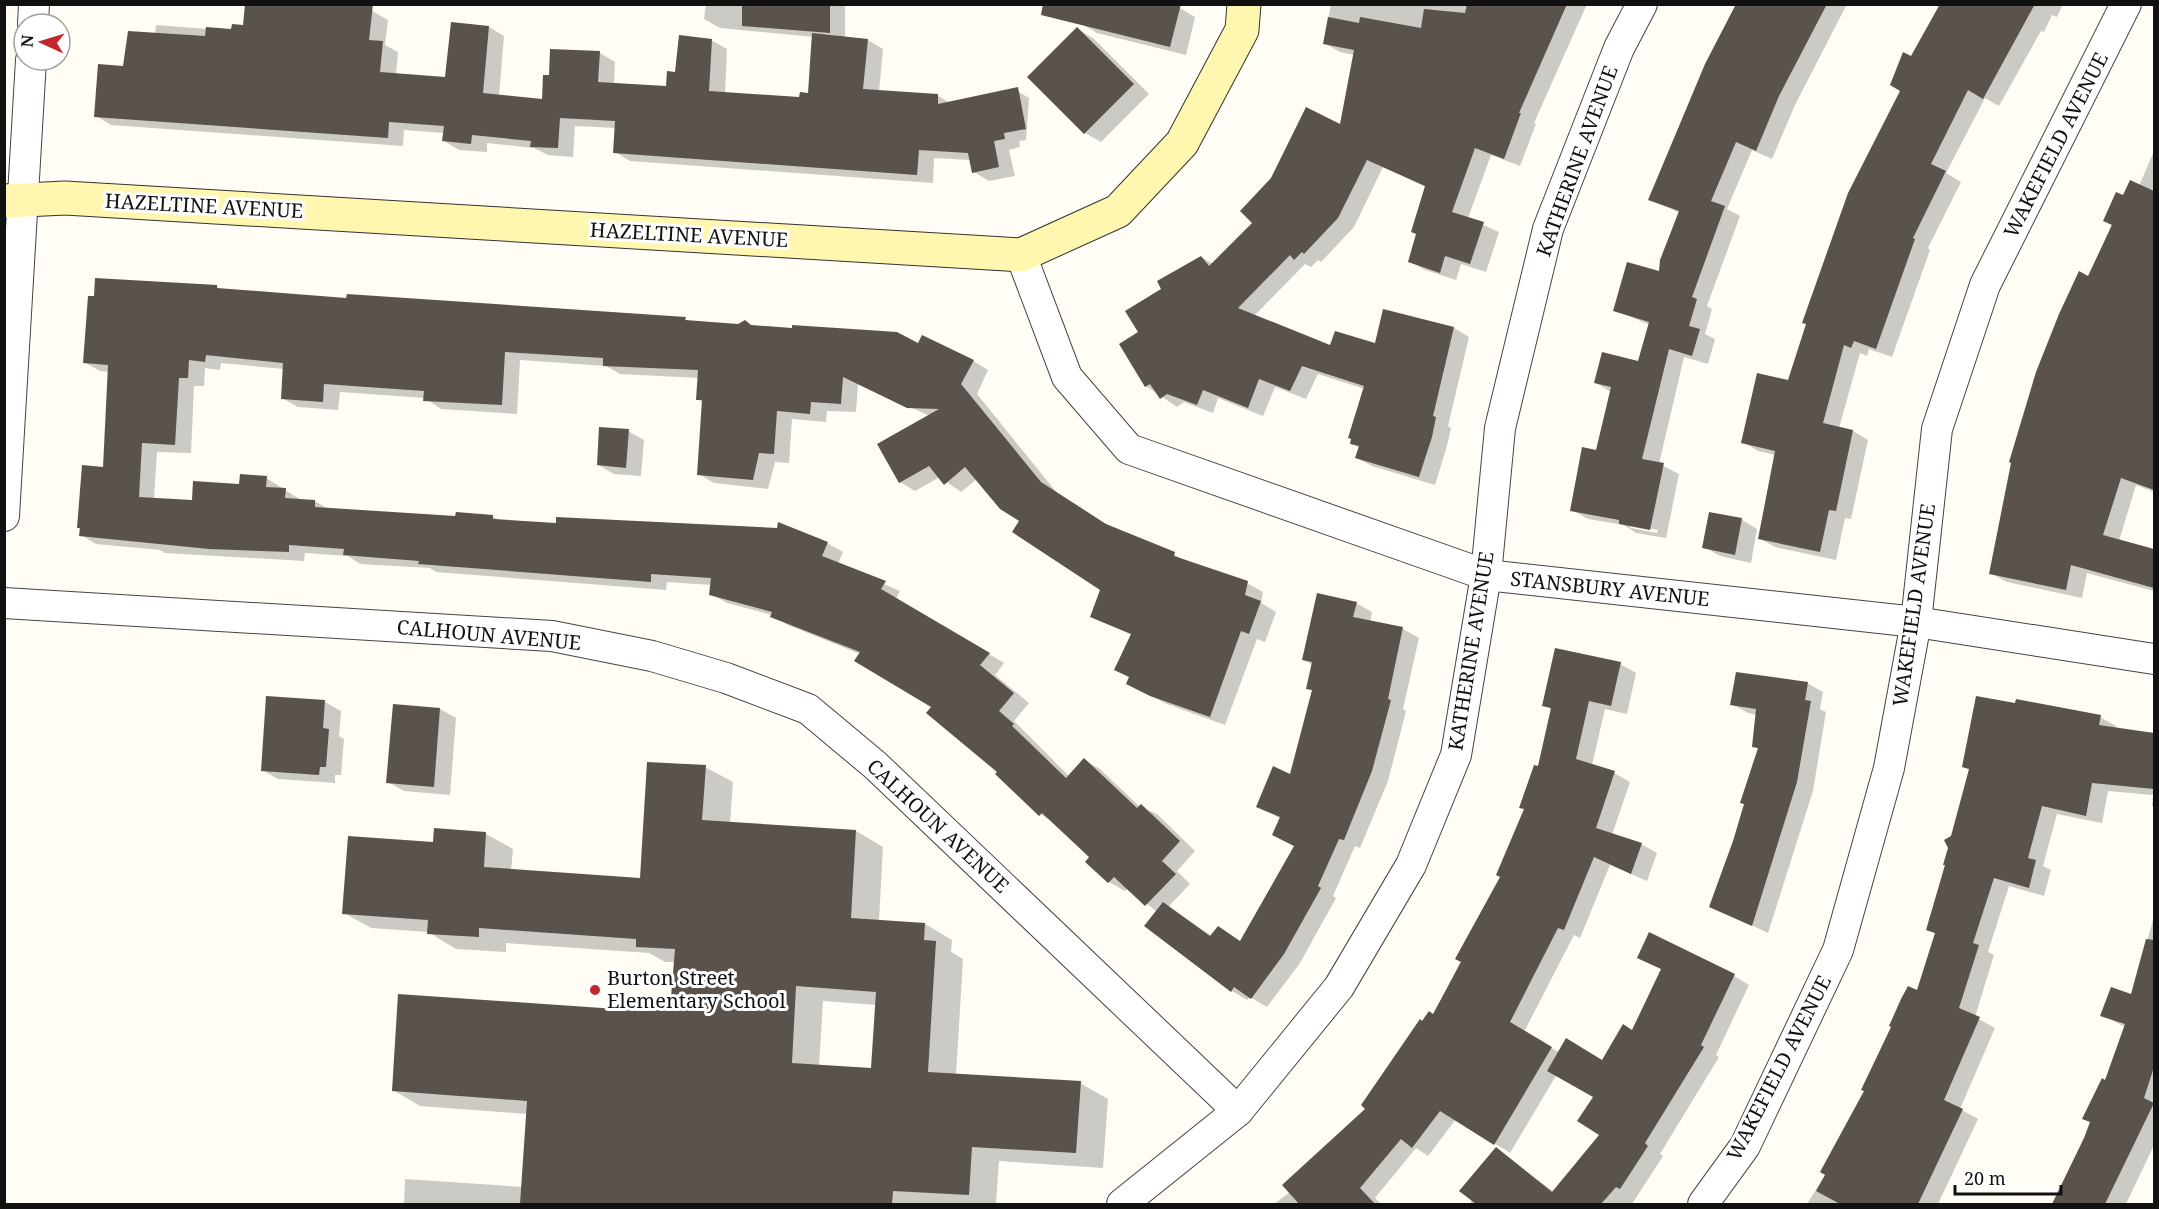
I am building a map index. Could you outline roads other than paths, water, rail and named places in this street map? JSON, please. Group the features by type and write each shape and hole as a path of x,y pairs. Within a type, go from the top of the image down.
{"street":[{"name":"HAZELTINE AVENUE","path":"13,201 65,198 1021,255 1119,211 1182,143 1242,30 1244,4"},
{"name":"KATHERINE AVENUE","path":"1122,1204 1238,1111 1339,987 1411,865 1456,755 1486,575 1500,428 1548,229 1619,48 1642,4"},
{"name":"WAKEFIELD AVENUE","path":"1703,1204 1744,1146 1838,950 1889,768 1916,622 1937,429 1986,285 2126,4"},
{"path":"4,516 13,201 29,72"},
{"name":"STANSBURY AVENUE","path":"1021,255 1067,376 1128,449 1486,575 1916,622 2154,658"},
{"name":"CALHOUN AVENUE","path":"4,603 552,636 652,656 726,678 808,709 875,765 1238,1111"}],"place":[{"name":"Burton Street Elementary School","path":"595,990"}]}
